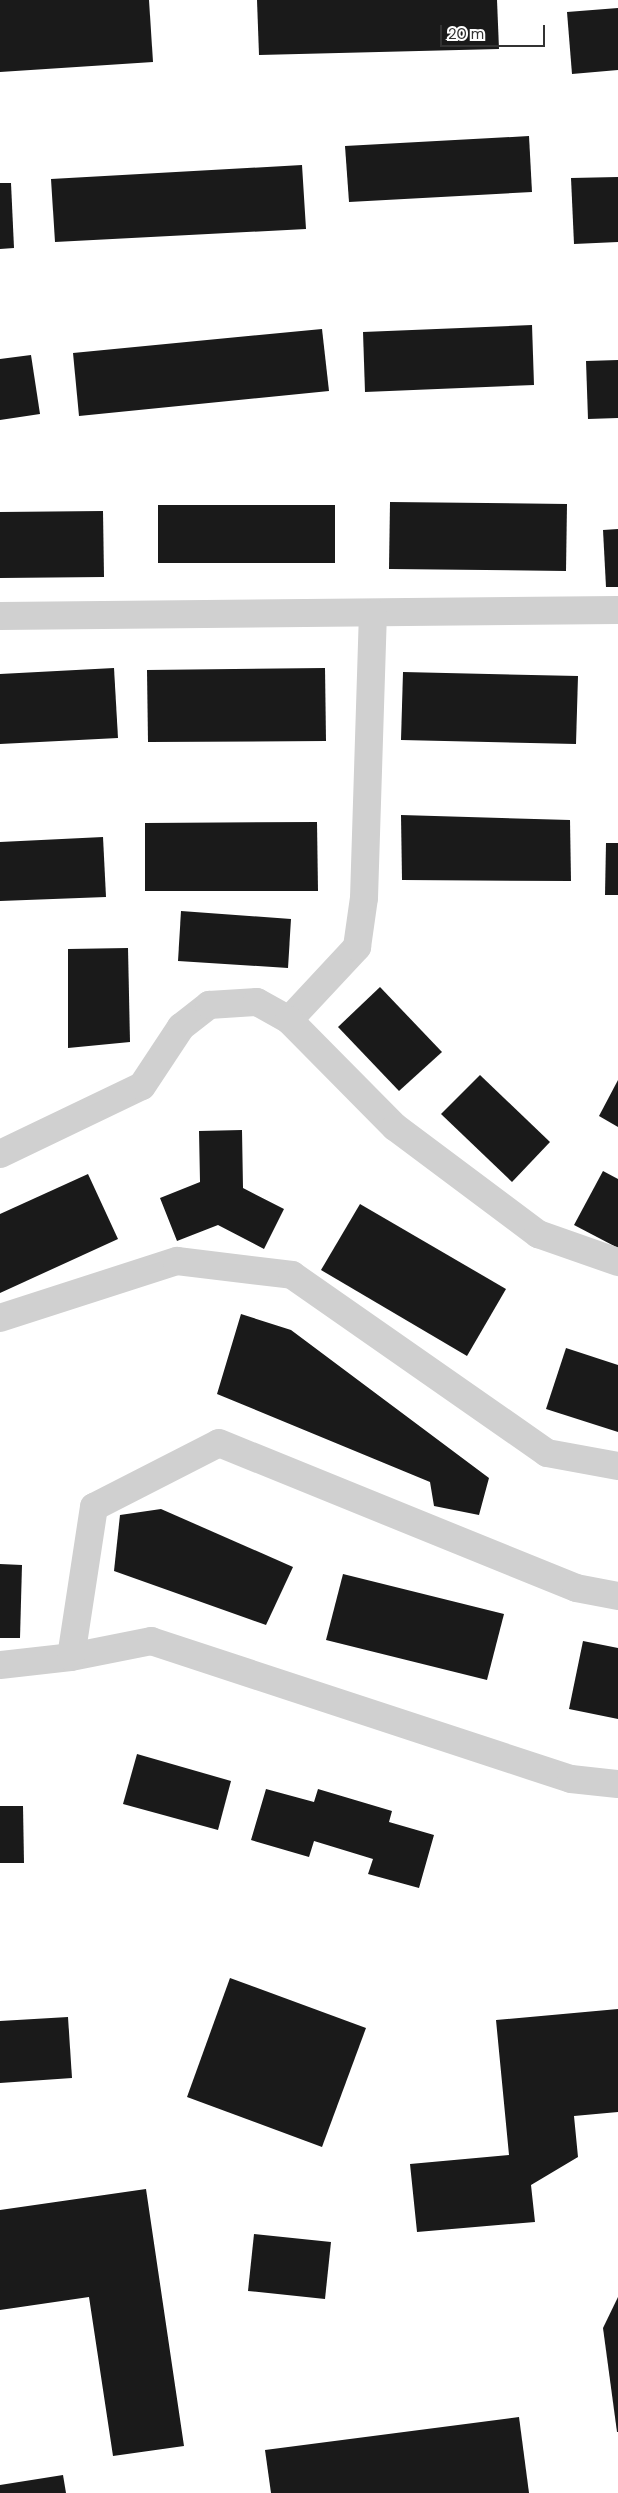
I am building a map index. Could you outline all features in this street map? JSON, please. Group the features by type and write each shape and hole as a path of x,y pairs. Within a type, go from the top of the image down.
{"street":[{"path":"0,616 618,610"},
{"path":"289,1020 357,947 364,898 374,612"},
{"path":"0,1154 142,1086 182,1027 209,1005 257,1002 289,1020 395,1127 538,1234 618,1262"},
{"path":"0,1318 177,1261 292,1275 547,1453 618,1466"},
{"path":"71,1656 94,1507 219,1443 576,1588 618,1596"},
{"path":"0,1665 71,1656 151,1640 571,1779 618,1784"}],"building":[{"path":"0,0 149,0 153,62 0,72"},
{"path":"257,0 497,0 499,49 259,55"},
{"path":"618,8 618,70 572,74 567,12"},
{"path":"529,136 532,192 349,202 345,146"},
{"path":"302,165 306,229 55,242 51,179"},
{"path":"618,177 618,242 574,244 571,178"},
{"path":"0,183 11,183 14,248 0,249"},
{"path":"532,325 534,385 365,392 363,332"},
{"path":"322,329 329,391 79,416 73,353"},
{"path":"31,355 40,414 0,420 0,359"},
{"path":"618,360 618,418 588,419 586,361"},
{"path":"390,502 567,504 566,571 389,569"},
{"path":"158,505 335,505 335,563 158,563"},
{"path":"103,511 104,577 0,578 0,512"},
{"path":"618,529 618,587 606,587 603,530"},
{"path":"114,668 118,738 0,744 0,674"},
{"path":"325,668 326,741 148,742 147,670"},
{"path":"403,672 578,676 576,744 401,740"},
{"path":"401,815 570,820 571,881 402,880"},
{"path":"317,822 318,891 145,891 145,823"},
{"path":"103,837 106,897 0,901 0,842"},
{"path":"606,843 618,843 618,895 605,895"},
{"path":"181,911 291,919 288,968 178,961"},
{"path":"128,948 130,1042 68,1048 68,949"},
{"path":"380,987 442,1052 399,1091 338,1027"},
{"path":"480,1075 550,1142 512,1182 441,1114"},
{"path":"618,1080 618,1127 599,1116"},
{"path":"242,1130 243,1188 284,1209 264,1249 218,1225 177,1241 160,1198 200,1182 199,1131"},
{"path":"603,1171 618,1179 618,1248 574,1225"},
{"path":"88,1174 118,1239 0,1293 0,1214"},
{"path":"360,1204 506,1289 467,1356 321,1270"},
{"path":"241,1314 291,1330 489,1478 479,1515 434,1506 430,1482 217,1394"},
{"path":"566,1348 618,1365 618,1432 546,1409"},
{"path":"161,1509 293,1567 266,1625 114,1571 120,1515"},
{"path":"0,1564 22,1565 20,1638 0,1638"},
{"path":"343,1574 504,1614 487,1680 326,1640"},
{"path":"583,1641 618,1648 618,1719 569,1709"},
{"path":"137,1754 231,1781 218,1830 123,1804"},
{"path":"266,1789 314,1802 318,1789 392,1811 389,1822 434,1835 419,1888 368,1874 373,1859 314,1841 309,1857 251,1840"},
{"path":"0,1806 23,1806 24,1863 0,1863"},
{"path":"230,1978 366,2028 322,2147 187,2097"},
{"path":"618,2009 618,2112 574,2116 578,2157 531,2185 535,2222 417,2232 410,2164 509,2155 496,2020"},
{"path":"68,2017 72,2078 0,2083 0,2021"},
{"path":"146,2189 184,2446 113,2456 89,2297 0,2310 0,2210"},
{"path":"254,2234 331,2242 325,2299 248,2291"},
{"path":"618,2297 618,2432 617,2432 603,2328"},
{"path":"519,2417 529,2493 271,2493 265,2450"},
{"path":"63,2475 66,2493 0,2493 0,2485"}]}
